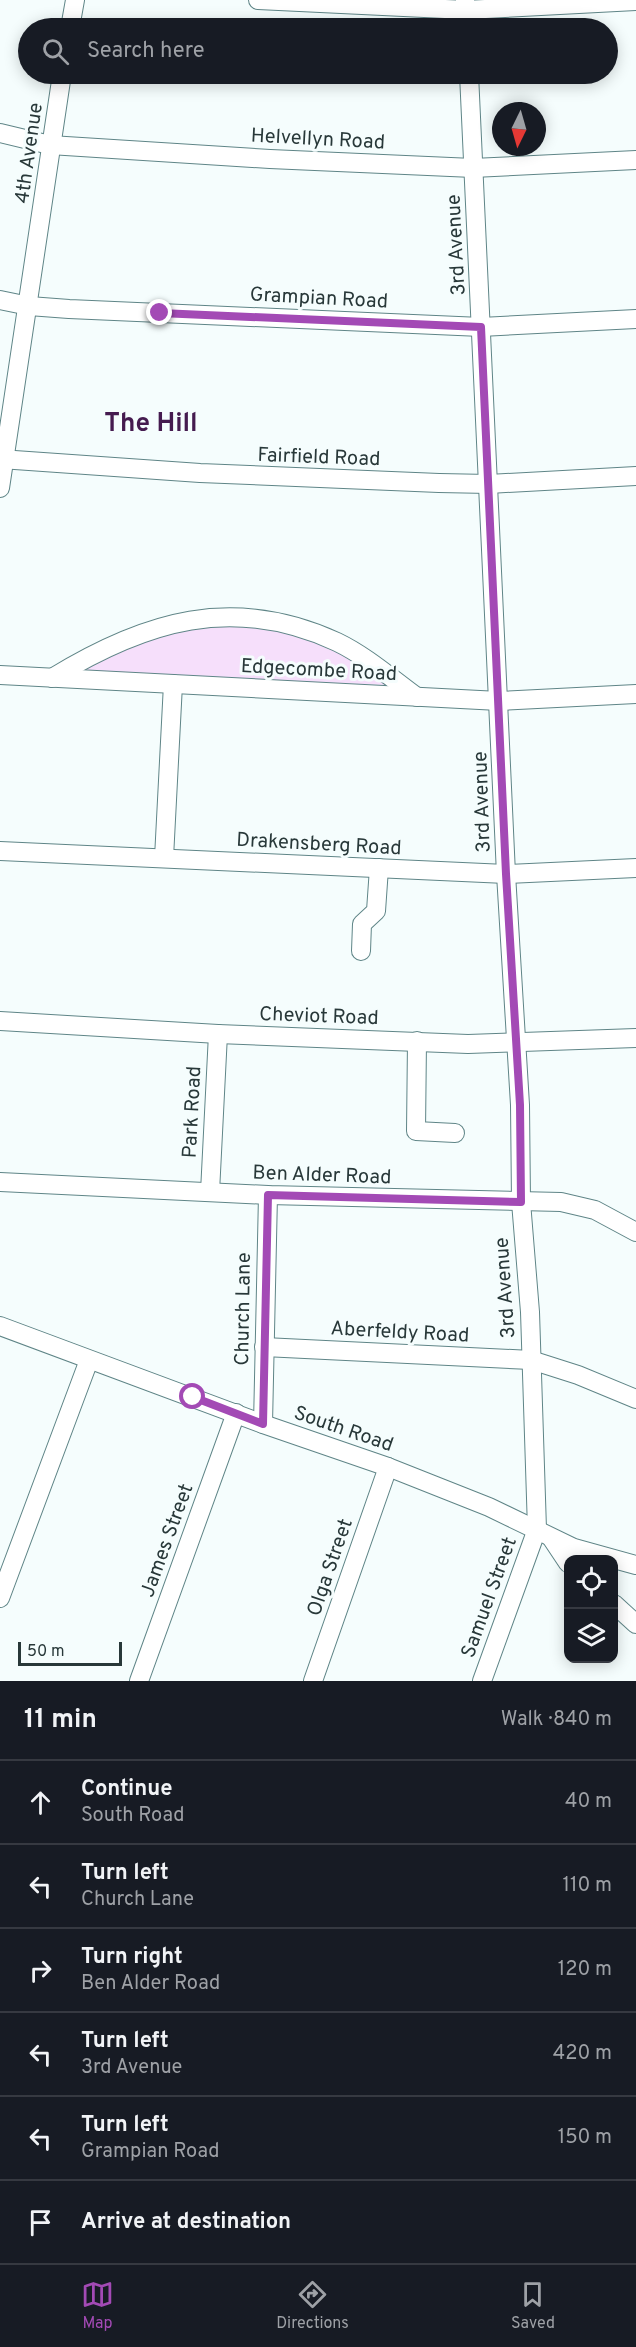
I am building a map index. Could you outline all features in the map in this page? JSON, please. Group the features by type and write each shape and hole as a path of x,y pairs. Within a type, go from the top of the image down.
{"street":[{"path":"72,18 75,0"},
{"path":"258,0 466,5 636,1"},
{"name":"4th Avenue","path":"0,488 2,460 29,306 50,145 61,84"},
{"name":"3rd Avenue","path":"470,84 506,874 520,1105 521,1202 544,1534"},
{"name":"Helvellyn Road","path":"0,133 50,145 270,159 474,168 636,160"},
{"name":"Grampian Road","path":"0,300 29,306 481,327 636,319"},
{"name":"Fairfield Road","path":"2,460 341,480 489,484 636,476"},
{"path":"52,678 139,632 193,620 230,617 272,620 339,643 417,697"},
{"name":"Edgecombe Road","path":"0,675 499,701 636,694"},
{"path":"614,695 636,680"},
{"path":"164,858 173,684"},
{"name":"Drakensberg Road","path":"0,850 506,874 636,868"},
{"path":"361,951 362,924 376,911 379,868"},
{"name":"Cheviot Road","path":"0,1021 218,1034 515,1044 636,1038"},
{"name":"Park Road","path":"210,1192 218,1034"},
{"path":"417,1041 416,1131 456,1133"},
{"name":"Ben Alder Road","path":"0,1182 268,1195 578,1204 636,1232"},
{"name":"Church Lane","path":"263,1424 268,1195"},
{"name":"South Road","path":"0,1326 263,1424 388,1467 544,1534 636,1565"},
{"name":"Aberfeldy Road","path":"264,1347 531,1360 578,1375 636,1399"},
{"path":"0,1598 88,1360"},
{"name":"James Street","path":"139,1681 236,1413"},
{"name":"Olga Street","path":"313,1681 388,1467"},
{"path":"544,1534 564,1558"},
{"name":"Samuel Street","path":"482,1681 544,1534"},
{"path":"618,1608 636,1624"}],"shaded area":[{"path":"253,624 305,634 361,660 386,685 81,674 89,663 172,629"}],"district":[{"name":"The Hill","path":"151,422"}],"route":[{"path":"160,313 481,327 506,874 520,1105 521,1202 268,1195 264,1289 263,1424 193,1397"}]}
